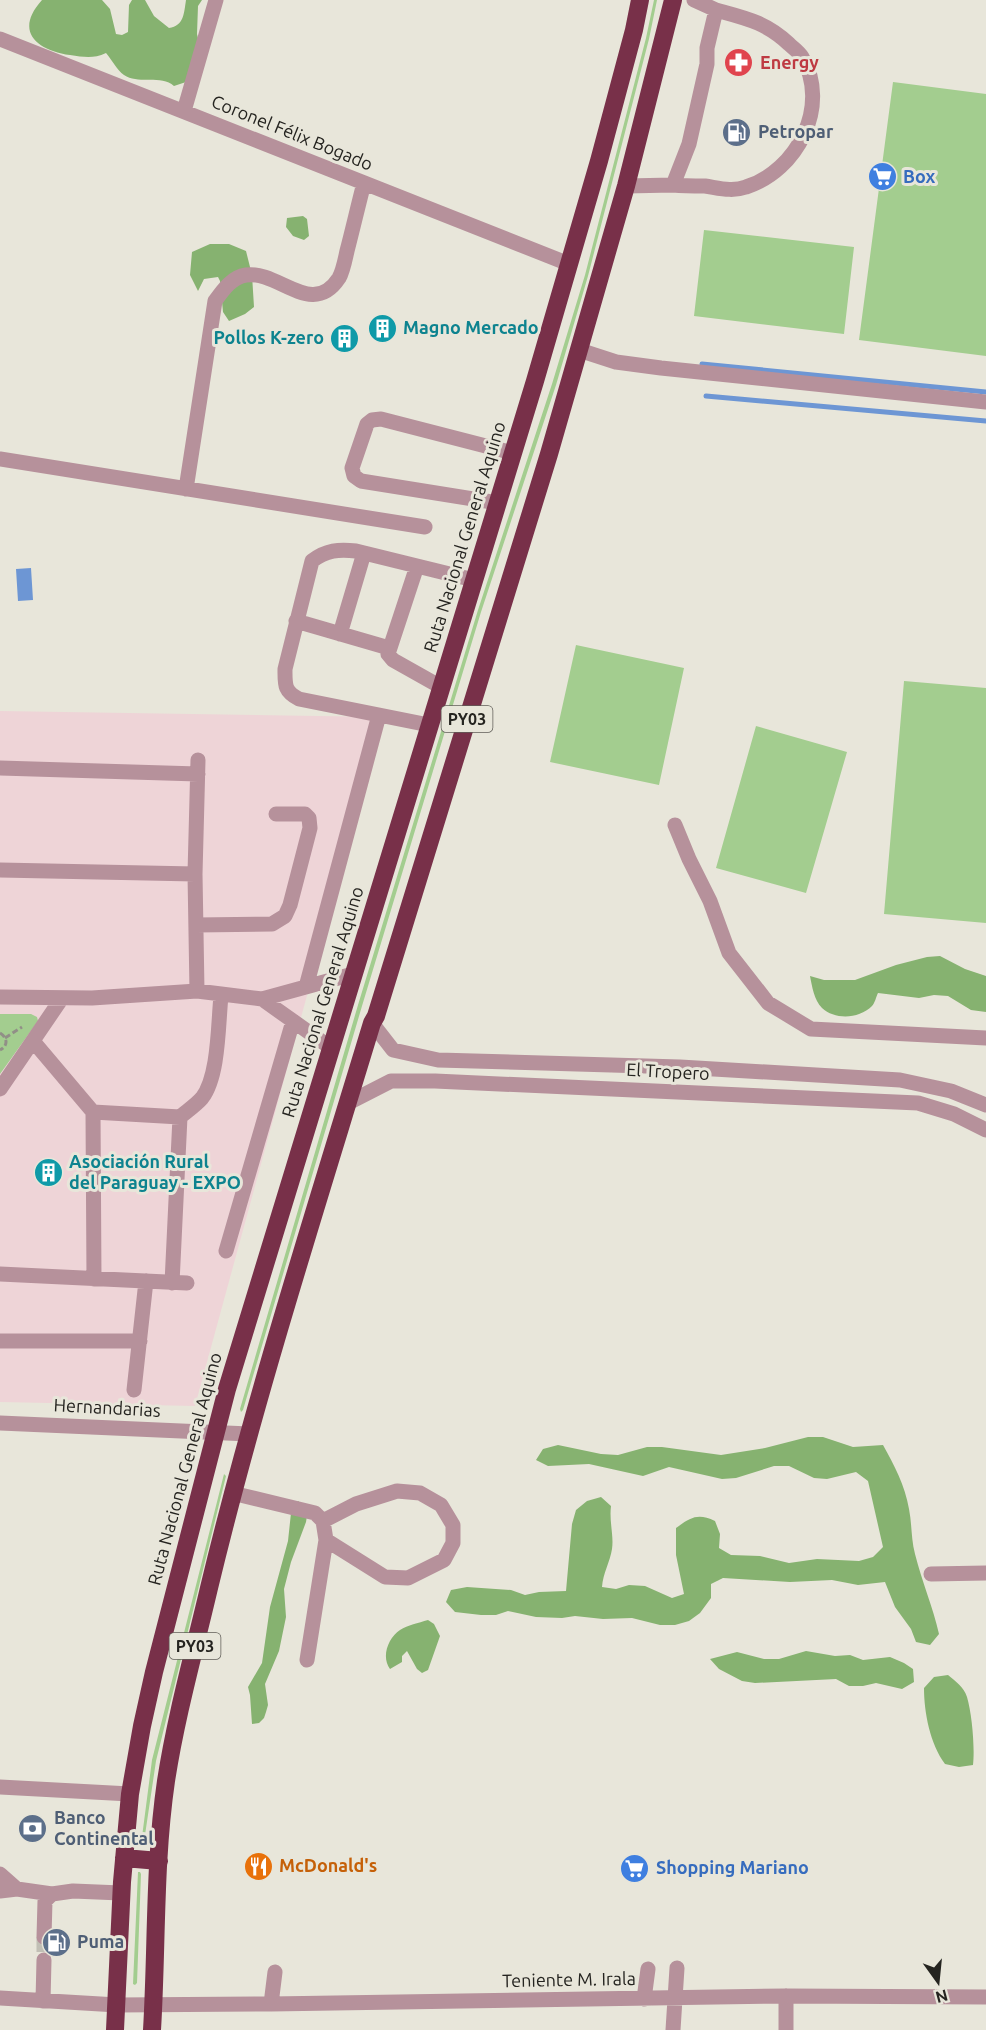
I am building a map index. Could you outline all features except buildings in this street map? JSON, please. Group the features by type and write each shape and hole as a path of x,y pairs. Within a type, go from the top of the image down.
{"highway":[{"name":"Ruta Nacional General Aquino","path":"116,2030 121,1893 130,1794 152,1683 215,1433 513,453 602,151 640,0"},
{"name":"PY03","path":"152,2030 156,1885 166,1781 232,1493 372,1023 579,350 626,186 674,0"},
{"path":"124,1858 159,1861"}],"street":[{"path":"184,111 216,0"},
{"path":"626,186 673,185 727,190 746,188 766,177 787,161 800,144 810,124 812,91 802,56 770,27 716,10 694,0"},
{"path":"673,185 689,144 707,64 707,48 716,10"},
{"name":"Coronel Félix Bogado","path":"0,39 569,264"},
{"path":"186,489 215,301 225,287 245,275 260,275 306,294 325,292 340,276 364,183"},
{"path":"579,350 616,362 661,368 986,402"},
{"path":"498,503 361,481 354,476 352,468 367,424 372,420 381,419 513,453"},
{"path":"0,459 425,527"},
{"path":"429,726 299,699 289,694 285,684 285,669 312,561 326,552 343,549 474,580"},
{"path":"340,634 364,553"},
{"path":"417,566 388,654 393,660 441,687"},
{"path":"296,621 389,648"},
{"path":"306,987 379,715"},
{"path":"0,768 198,767 195,874 197,991"},
{"path":"196,925 273,924 285,916 310,828 309,818 305,814 276,814"},
{"path":"675,825 688,860 710,901 729,953 768,1003 811,1029 986,1038"},
{"path":"0,870 195,874"},
{"path":"0,997 62,998 197,991 221,996 262,999 353,974"},
{"path":"93,1112 180,1117 201,1099 211,1082 221,996"},
{"path":"0,1089 62,998"},
{"path":"262,999 331,1048"},
{"path":"226,1251 292,1021"},
{"name":"El Tropero","path":"372,1023 393,1050 438,1060 680,1067 900,1080 951,1091 986,1105"},
{"path":"33,1041 93,1112 94,1279"},
{"name":"El Tropero","path":"348,1103 391,1081 447,1082 918,1103 954,1114 986,1130"},
{"path":"0,1274 180,1283 180,1117"},
{"path":"134,1389 146,1281"},
{"path":"0,1341 140,1341"},
{"name":"Hernandarias","path":"0,1423 249,1434"},
{"path":"323,1521 356,1504 398,1491 420,1493 441,1506 453,1525 453,1544 444,1560 408,1578 385,1577 326,1540"},
{"path":"232,1493 315,1513 323,1521 326,1540 307,1660"},
{"path":"931,1574 986,1574"},
{"path":"0,1786 130,1794"},
{"path":"0,1874 16,1890"},
{"path":"0,1891 16,1890 52,1894 72,1891 121,1893"},
{"path":"44,1937 45,1901 52,1894"},
{"path":"43,2001 44,1960"},
{"path":"673,2030 676,1968"},
{"path":"644,1999 648,1969"},
{"path":"271,2004 275,1972"},
{"path":"786,1996 786,2030"},
{"name":"Teniente M. Irala","path":"0,1998 153,2005 786,1996 986,1996"}],"path":[{"path":"0,1033 5,1037 6,1042 0,1050"}],"shaded area":[{"name":"Asociación Rural del Paraguay - EXPO","path":"0,711 383,717 195,1406 0,1402"}],"green space":[{"path":"42,0 102,0 110,9 116,34 122,35 128,32 129,5 132,0 145,0 154,16 169,28 180,22 186,0 202,0 198,6 197,34 200,47 186,82 174,86 169,82 130,78 119,70 106,53 84,57 47,49 39,44 30,30 30,21 34,11"},
{"path":"654,0 657,0 649,39 588,276 556,385 481,612 241,1412 358,1005 478,610 585,275"},
{"path":"893,82 986,94 986,356 859,340"},
{"path":"303,216 307,219 309,236 304,240 293,236 286,227 287,218"},
{"path":"704,230 854,247 844,334 694,316"},
{"path":"210,244 229,244 246,251 252,275 254,307 229,321 223,312 218,277 204,279 198,291 190,275 192,252"},
{"path":"576,645 684,668 659,785 550,762"},
{"path":"904,681 986,688 986,923 884,914"},
{"path":"756,726 847,752 806,893 716,868"},
{"path":"940,956 965,969 986,976 986,1012 971,1010 948,996 934,995 919,998 878,993 873,1005 861,1013 854,1016 833,1015 819,1005 810,976 824,980 855,980 896,965"},
{"path":"0,1014 31,1014 37,1017 38,1021 0,1074"},
{"path":"808,1437 823,1437 853,1447 883,1445 905,1492 915,1554 939,1634 930,1645 916,1642 911,1629 895,1607 885,1582 858,1585 832,1580 790,1582 723,1578 711,1584 711,1598 700,1613 689,1621 675,1625 660,1625 632,1618 536,1617 508,1611 496,1615 481,1615 455,1612 446,1602 451,1590 467,1587 511,1590 525,1595 566,1591 572,1524 576,1510 587,1501 601,1497 611,1506 612,1539 611,1554 602,1587 616,1589 629,1585 645,1586 672,1598 684,1594 676,1555 676,1528 690,1519 699,1517 715,1521 720,1534 719,1548 731,1555 760,1556 789,1563 817,1559 859,1561 873,1557 883,1547 868,1481 856,1472 827,1479 814,1478 789,1466 774,1466 736,1478 722,1479 669,1467 643,1476 589,1464 548,1466 536,1460 543,1449 558,1445 601,1454 618,1455 647,1447 662,1447 721,1455 765,1448"},
{"path":"224,1474 226,1476 156,1761 145,1835 142,1837 152,1760"},
{"path":"298,1501 308,1509 306,1522 284,1589 286,1617 279,1651 265,1684 268,1705 264,1718 259,1723 252,1724 248,1687 262,1663 270,1607 288,1541 291,1513"},
{"path":"428,1620 434,1624 440,1636 428,1670 422,1673 417,1669 407,1651 402,1656 402,1662 390,1669 386,1653 392,1638 403,1628"},
{"path":"806,1651 835,1656 850,1655 863,1660 890,1657 913,1669 914,1682 902,1689 876,1683 849,1686 836,1679 755,1683 742,1681 719,1669 710,1659 737,1652 764,1659 779,1659"},
{"path":"948,1675 966,1693 973,1731 973,1765 959,1767 945,1764 935,1747 929,1728 924,1688 934,1677"},
{"path":"138,1872 141,1874 137,1983 135,1985 133,1984"}],"water":[{"path":"31,568 33,600 18,601 16,569"}],"waterway":[{"path":"702,364 986,392"},
{"path":"706,396 986,421"}],"tunnel":[{"path":"44,1937 44,1960"}],"place":[{"name":"Energy","path":"739,63"},
{"name":"Petropar","path":"737,132"},
{"name":"Box","path":"882,177"},
{"name":"Magno Mercado","path":"382,328"},
{"name":"Pollos K-zero","path":"345,338"},
{"name":"Asociación Rural del Paraguay - EXPO","path":"48,1172"},
{"name":"Banco Continental","path":"33,1828"},
{"name":"McDonald's","path":"258,1866"},
{"name":"Shopping Mariano","path":"635,1868"},
{"name":"Puma","path":"56,1942"}]}
